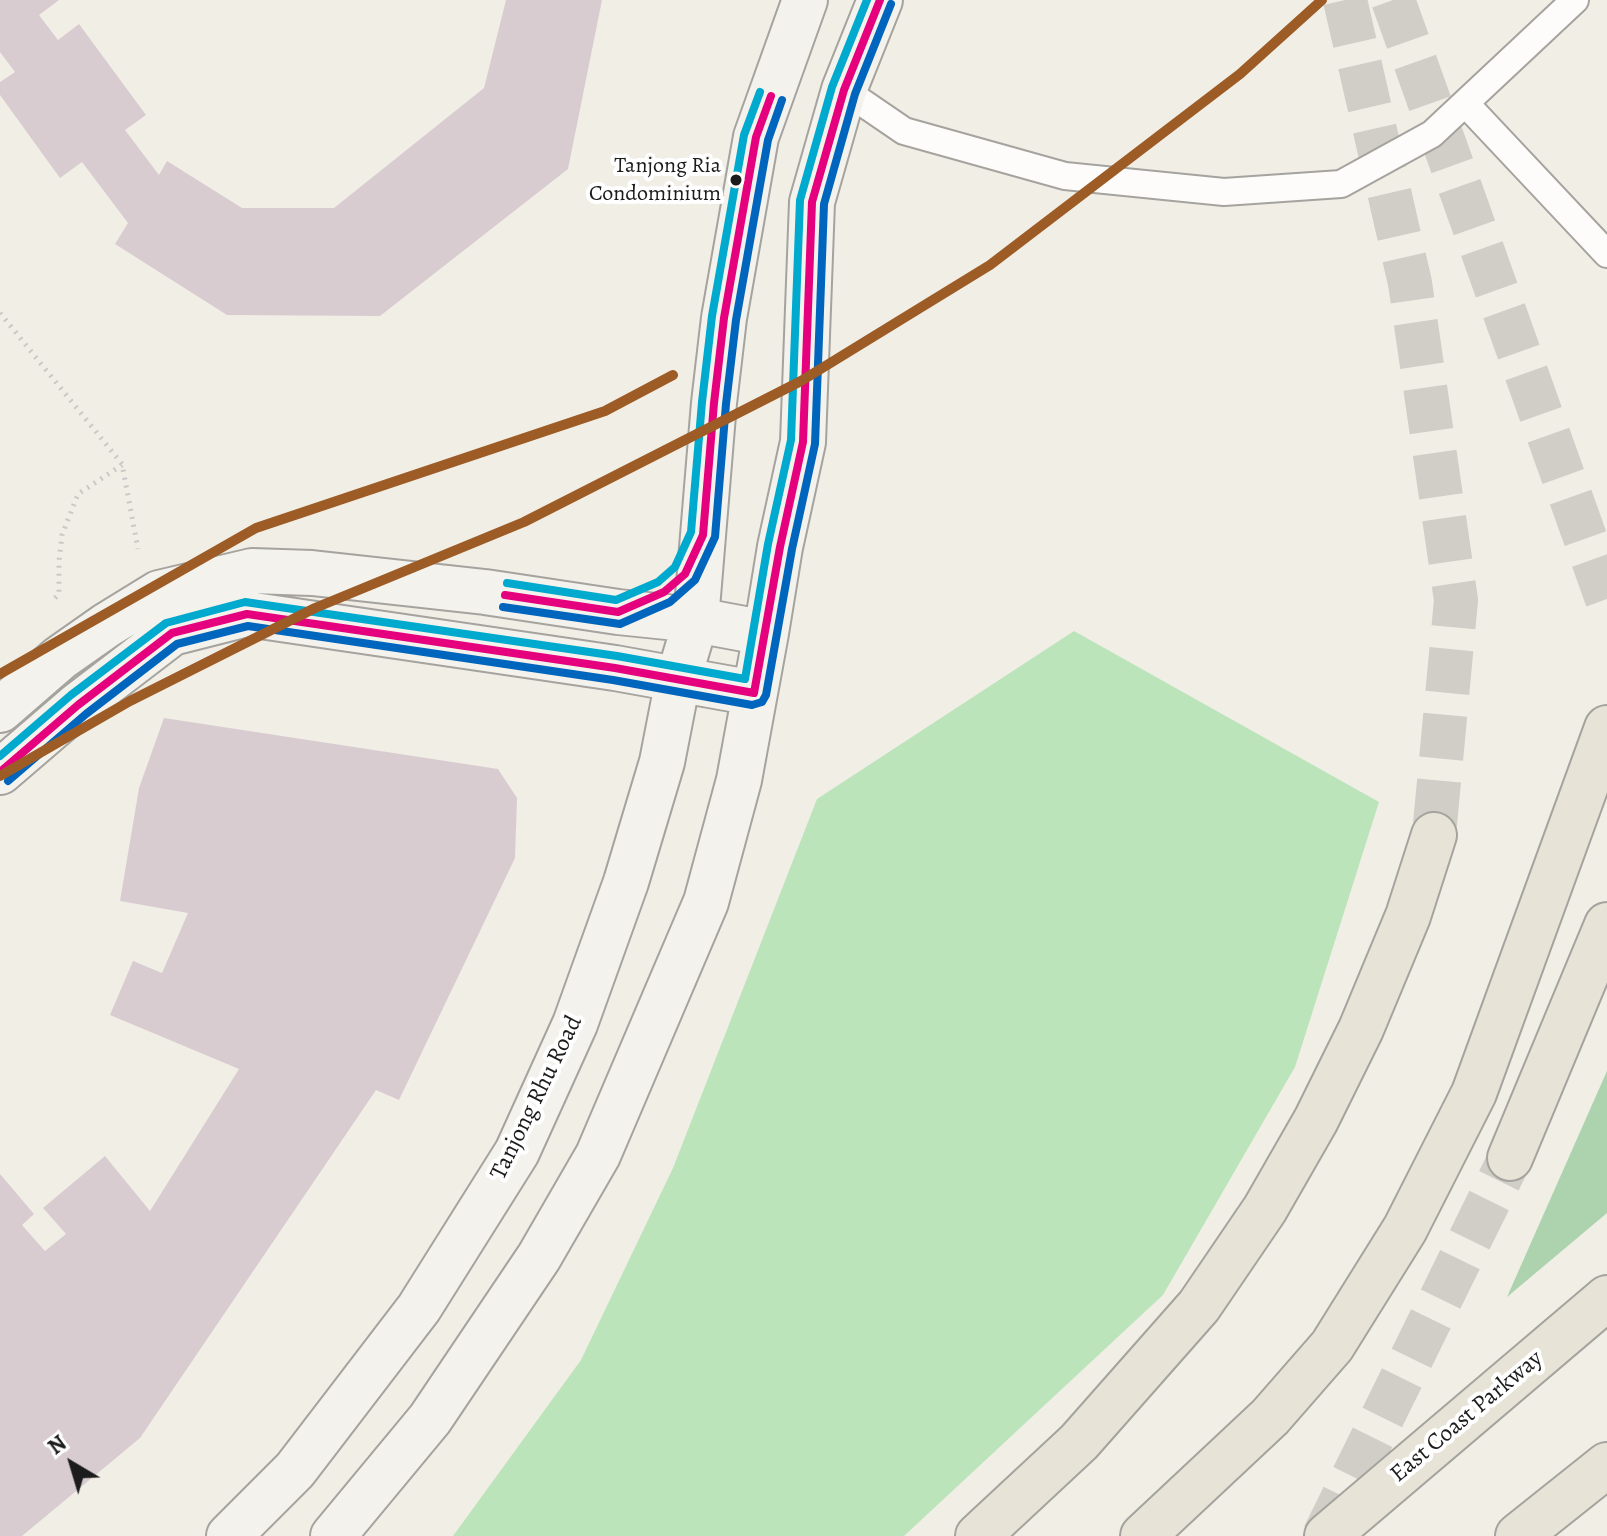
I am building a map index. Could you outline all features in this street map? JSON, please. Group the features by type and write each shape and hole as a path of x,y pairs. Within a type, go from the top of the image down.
{"highway":[{"path":"1143,1536 1270,1417 1332,1346 1405,1229 1474,1093 1607,728"},
{"path":"978,1536 1079,1442 1199,1306 1265,1209 1316,1120 1361,1029 1408,916 1434,835"},
{"path":"1510,1158 1605,934"},
{"name":"East Coast Parkway","path":"1327,1536 1607,1298"},
{"path":"1518,1536 1607,1465"}],"street":[{"name":"Tanjong Rhu Road","path":"229,1536 295,1470 419,1308 517,1152 575,1024 626,882 662,762 678,680 696,620 724,318 756,137 805,0"},
{"path":"333,1536 430,1419 539,1257 598,1155 706,902 739,780 780,547 803,442 812,202 844,90 880,0"},
{"name":"Tanjong Rhu Road","path":"618,612 664,592 685,574 703,535"},
{"path":"0,710 60,658 159,593 252,571 379,579 696,620 766,633"},
{"path":"247,614 252,571"},
{"path":"0,772 78,705 172,633 247,614 615,668 754,693"}],"lane":[{"path":"844,90 904,131 1065,176 1224,192 1341,184 1432,134 1575,0"},
{"path":"1465,103 1607,254"}],"path":[{"path":"0,313 122,464 141,563 159,593"},
{"path":"59,594 62,535 78,494 122,464"}],"green space":[{"path":"1074,631 1379,802 1295,1067 1163,1295 904,1536 453,1536 581,1360 673,1168 817,799"},
{"path":"1607,1071 1607,1213 1507,1297"}],"building":[{"path":"0,0 59,0 39,15 58,40 79,24 146,115 125,130 159,175 167,161 242,208 334,208 484,88 506,0 602,0 568,169 380,316 227,315 115,244 128,223 82,162 60,178 0,95 0,82 15,72 0,52"},
{"path":"164,718 498,769 517,798 515,858 399,1100 376,1090 140,1438 22,1536 0,1536 0,1174 34,1214 22,1225 45,1251 66,1234 43,1208 105,1156 150,1211 239,1069 110,1015 133,961 162,973 188,913 120,901 139,788"}],"tunnel":[{"path":"1345,0 1410,283 1456,600 1434,835"},
{"path":"1393,0 1607,599"},
{"path":"1324,1536 1510,1158"}],"transit line":[{"path":"0,756 71,695 166,623 245,602 617,656 745,679 768,544 791,440 800,200 832,87 867,0"},
{"path":"0,772 78,705 172,633 247,614 615,668 754,693 780,547 803,442 812,202 844,90 880,0"},
{"path":"0,776 130,701 315,608 524,522 801,381 990,265 1240,74 1322,0"},
{"path":"8,781 86,714 177,644 248,626 613,680 752,705 762,702 766,695 792,549 815,444 824,204 855,94 891,4"},
{"path":"507,583 616,600 658,582 675,567 691,532 712,316 744,135 760,92"},
{"path":"505,595 618,612 664,592 685,574 703,535 724,318 756,137 771,96"},
{"path":"503,607 620,624 670,602 695,580 715,537 736,320 768,140 782,100"},
{"path":"0,674 256,528 605,411 673,375"}],"place":[{"name":"Tanjong Ria Condominium","path":"736,180"}]}
